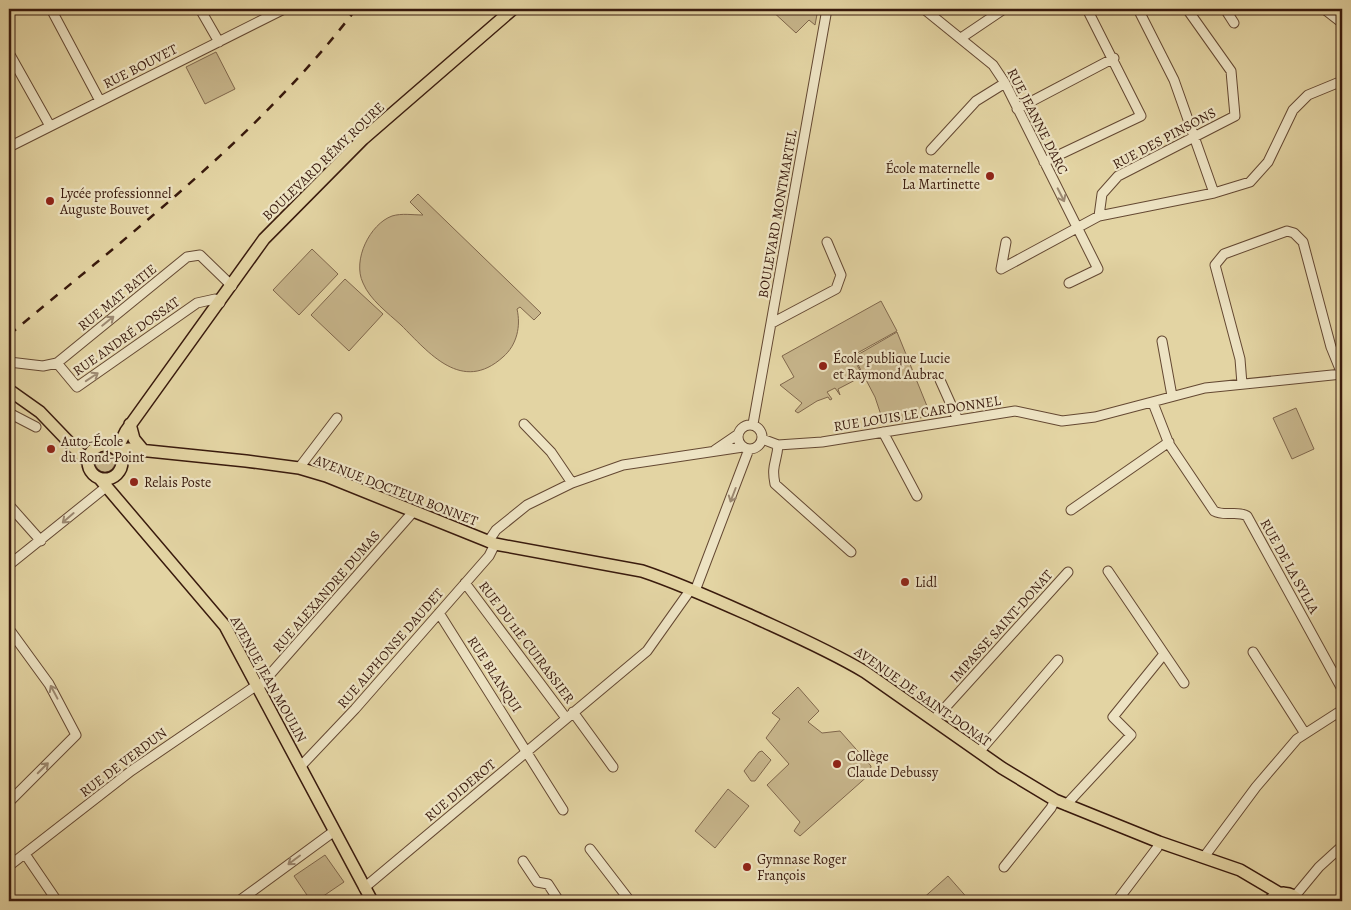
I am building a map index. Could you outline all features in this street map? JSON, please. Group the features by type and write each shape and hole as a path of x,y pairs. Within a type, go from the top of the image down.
{"main road":[{"name":"BOULEVARD RÉMY ROURE","path":"117,450 128,428 220,303 264,239 363,139 514,9"},
{"path":"9,390 40,412 87,461 90,472 107,484 133,453 143,450 134,440 128,428"},
{"name":"BOULEVARD RÉMY ROURE","path":"99,447 128,428"},
{"path":"66,437 99,447 117,450 122,464"},
{"path":"87,461 99,447"},
{"name":"AVENUE DOCTEUR BONNET","path":"117,450 143,450 299,468 334,479 491,543"},
{"name":"AVENUE JEAN MOULIN","path":"107,484 225,626 372,901"},
{"name":"AVENUE DE SAINT-DONAT","path":"491,543 642,571 693,590 842,658 866,672 1027,785 1055,800 1247,875 1272,899"},
{"path":"1272,899 1287,893 1297,899"}],"street":[{"path":"51,9 100,101"},
{"path":"200,9 219,42"},
{"name":"RUE BOUVET","path":"9,147 284,9"},
{"name":"BOULEVARD MONTMARTEL","path":"753,424 827,9"},
{"name":"RUE JEANNE D'ARC","path":"924,9 994,65 1005,84 1098,269 1070,283"},
{"path":"961,38 1004,9"},
{"path":"1044,162 1142,116 1088,9"},
{"path":"1138,9 1174,80 1214,193"},
{"name":"RUE DES PINSONS","path":"1099,216 1102,194 1118,176 1235,116 1231,71 1187,9"},
{"path":"1225,9 1234,23"},
{"path":"1324,9 1342,23"},
{"path":"9,53 50,126"},
{"path":"1017,109 1114,58"},
{"path":"1006,242 1001,269 1099,216 1214,193 1250,182 1268,162 1293,110 1308,95 1342,81"},
{"path":"931,150 976,101 1005,84"},
{"path":"1242,384 1240,358 1215,265 1224,254 1287,232 1294,233 1303,242 1331,348 1342,374"},
{"path":"772,323 836,289 841,275 827,242"},
{"name":"RUE MAT BATIE","path":"57,363 187,256 200,255 232,286"},
{"name":"RUE ANDRÉ DOSSAT","path":"57,363 77,387 197,303 215,299 220,303"},
{"path":"1162,341 1172,396"},
{"path":"9,362 43,366 57,363"},
{"name":"RUE LOUIS LE CARDONNEL","path":"762,440 778,445 822,442 1015,410 1062,421 1095,417 1205,388 1342,374"},
{"path":"940,380 958,420"},
{"name":"RUE DE LA SYLLA","path":"1153,403 1168,442 1214,511 1220,514 1242,513 1247,516 1342,689"},
{"path":"9,413 36,427"},
{"path":"299,468 337,418"},
{"path":"524,424 551,452 572,482"},
{"path":"491,543 496,530 527,505 572,482 623,466 710,451 756,448 762,440 761,430 753,424 741,428 737,435 725,445 710,451"},
{"path":"883,432 917,496"},
{"path":"737,435 746,448"},
{"path":"1071,510 1168,442"},
{"path":"778,445 778,457 772,470 775,484 851,552"},
{"name":"RUE DIDEROT","path":"364,888 647,651 693,590 746,448"},
{"path":"9,566 107,484"},
{"path":"9,505 41,541"},
{"name":"RUE ALEXANDRE DUMAS","path":"258,686 413,512"},
{"name":"RUE ALPHONSE DAUDET","path":"300,767 489,556 491,543"},
{"path":"1108,571 1184,683"},
{"name":"IMPASSE SAINT-DONAT","path":"934,720 1068,572"},
{"name":"RUE DU 11E CUIRASSIER","path":"465,583 569,715"},
{"name":"RUE BLANQUI","path":"439,613 563,810"},
{"path":"9,629 49,684 76,735 9,802"},
{"path":"1253,652 1304,732"},
{"path":"1066,805 1131,735 1113,717 1164,654"},
{"path":"979,752 1058,660"},
{"name":"RUE DE VERDUN","path":"9,866 125,776 258,686"},
{"path":"1204,857 1256,786 1304,732 1342,710"},
{"path":"569,715 613,767"},
{"path":"1004,867 1051,808 1055,800"},
{"path":"239,901 334,832"},
{"path":"1117,901 1157,848 1159,842"},
{"path":"590,848 630,901"},
{"path":"1297,899 1318,867 1341,850"},
{"path":"25,854 57,901"},
{"path":"522,861 537,882 548,884 559,901"}],"shaded area":[{"path":"770,9 818,9 815,25 809,20 796,33"},
{"path":"216,52 235,89 205,104 186,67"},
{"path":"418,194 541,313 534,320 520,307 517,309 518,328 512,347 503,357 488,367 474,372 460,371 435,357 380,306 370,295 363,283 360,274 360,264 365,244 370,235 384,220 392,216 403,214 423,215 410,202"},
{"path":"312,249 338,274 299,315 273,290"},
{"path":"345,279 383,314 349,351 311,315"},
{"name":"École publique Lucie et Raymond Aubrac","path":"881,301 897,331 852,356 863,376 838,389 840,395 835,388 827,392 832,399 830,400 828,397 817,401 798,413 795,411 802,403 780,385 794,377 782,356"},
{"path":"897,332 931,416 884,424 875,397 854,357"},
{"path":"1296,408 1314,449 1292,459 1273,418"},
{"path":"105,452 112,455 115,462 112,469 105,472 98,469 95,462 98,455"},
{"path":"798,687 819,711 808,722 822,733 840,731 871,766 870,774 800,836 794,831 800,822 767,785 789,764 766,738 780,719 772,713"},
{"path":"762,751 771,760 755,781 751,781 744,771 759,752"},
{"path":"728,789 749,806 715,848 695,831"},
{"path":"325,855 344,882 316,901 311,901 294,876"},
{"path":"948,876 970,901 920,901"}],"waterway":[{"path":"1331,9 1342,17"}],"railway":[{"path":"9,335 147,221 236,141 278,99 356,9"}],"place":[{"name":"École maternelle La Martinette","path":"990,176"},
{"name":"Lycée professionnel Auguste Bouvet","path":"50,201"},
{"name":"École publique Lucie et Raymond Aubrac","path":"823,366"},
{"name":"Auto-École du Rond-Point","path":"51,449"},
{"name":"Relais Poste","path":"134,482"},
{"name":"Lidl","path":"905,582"},
{"name":"Collège Claude Debussy","path":"837,764"},
{"name":"Gymnase Roger François","path":"747,867"}]}
